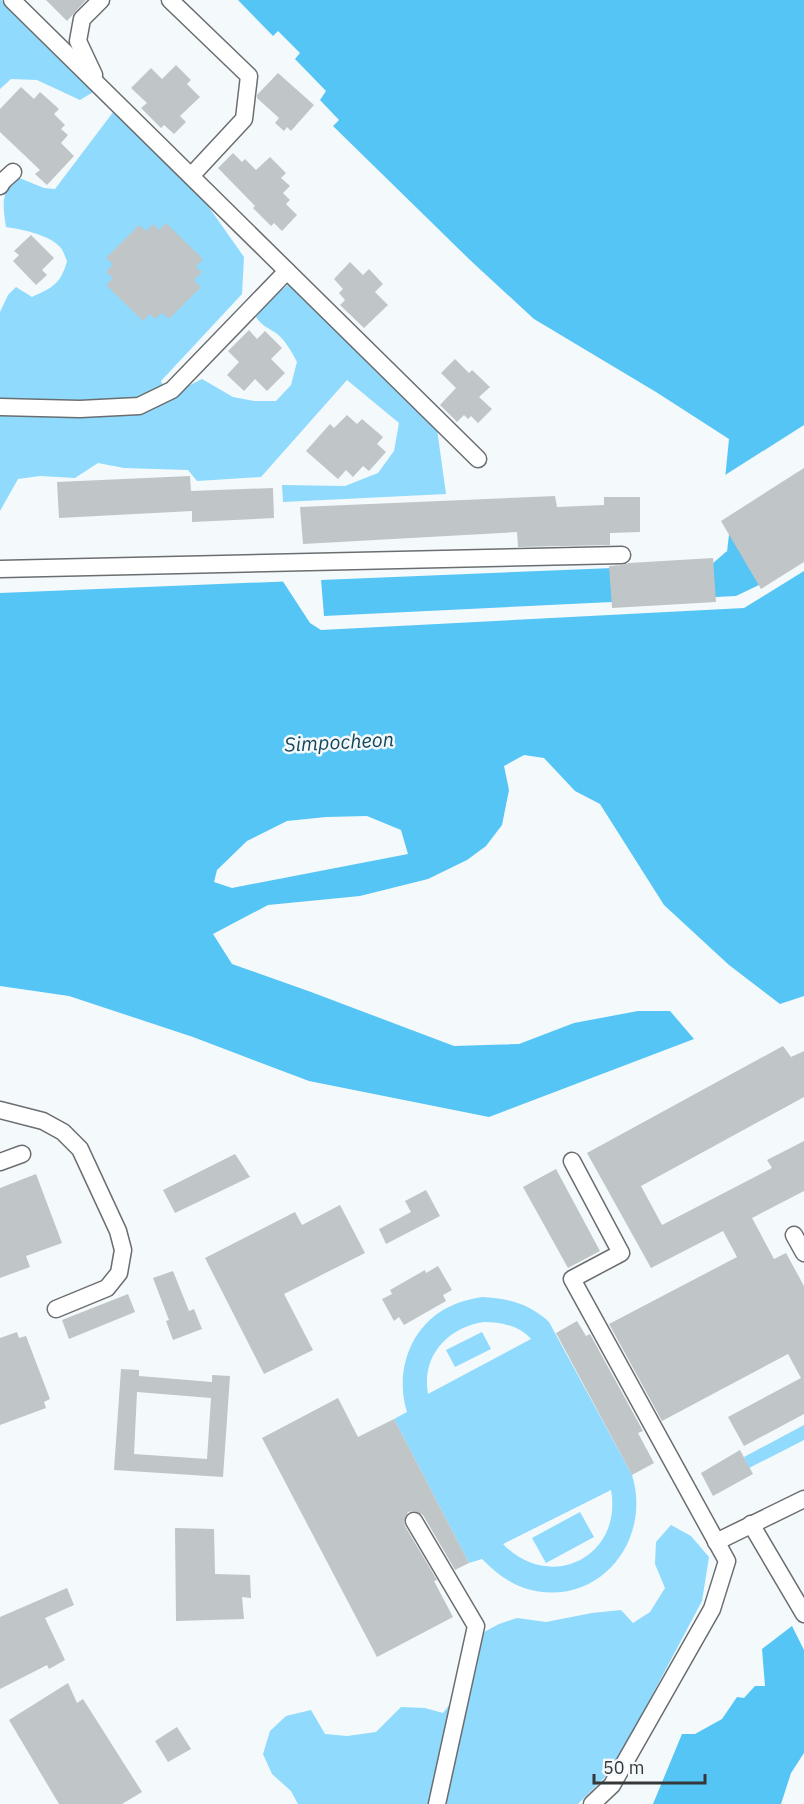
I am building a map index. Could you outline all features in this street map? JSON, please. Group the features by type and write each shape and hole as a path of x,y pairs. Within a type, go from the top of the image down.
{"street":[{"path":"12,0 478,459"},
{"path":"98,85 78,41 82,19 101,0"},
{"path":"171,0 249,76 244,118 191,176"},
{"path":"0,186 13,172"},
{"path":"0,407 80,409 140,406 172,390 287,271"},
{"path":"0,569 622,555"},
{"path":"0,1110 43,1121 63,1132 80,1149 118,1230 123,1250 119,1273 107,1288 56,1309"},
{"path":"0,1162 22,1154"},
{"path":"572,1161 621,1253 572,1279 727,1561 712,1608 612,1785 592,1804"},
{"path":"794,1235 804,1253"},
{"path":"716,1542 804,1498"},
{"path":"414,1521 476,1626 437,1804"},
{"path":"752,1524 804,1614"}],"shaded area":[{"path":"0,0 95,91 80,100 37,80 11,79 0,89"},
{"path":"114,111 208,206 244,257 242,294 161,381 169,400 202,379 233,397 254,401 276,401 291,385 297,362 282,339 256,317 265,304 289,284 437,429 446,494 283,502 282,485 345,486 378,473 394,451 399,423 347,380 261,477 197,481 188,470 124,468 98,463 75,478 40,476 18,479 0,511 0,312 8,295 16,287 32,297 50,288 59,280 67,261 56,243 43,236 6,227 5,194 17,177 44,188 55,189"},
{"path":"482,1297 518,1303 549,1322 632,1475 636,1500 634,1525 626,1547 612,1566 595,1580 574,1590 550,1593 524,1588 501,1576 482,1559 469,1563 394,1419 407,1412 403,1381 405,1365 409,1350 425,1324 455,1304","holes":["484,1322 510,1326 531,1339 428,1394 429,1367 440,1346 459,1330","611,1490 612,1514 606,1534 594,1549 579,1560 561,1566 541,1566 522,1558 503,1544"]},
{"path":"482,1332 491,1349 455,1367 446,1350"},
{"path":"804,1425 804,1440 749,1468 744,1457"},
{"path":"580,1512 594,1537 546,1563 532,1538"},
{"path":"671,1525 691,1536 709,1557 702,1601 631,1735 606,1776 578,1804 298,1804 291,1791 272,1774 263,1754 270,1731 286,1716 311,1710 325,1734 347,1736 376,1732 401,1707 425,1708 443,1713 465,1685 471,1639 499,1624 517,1618 546,1622 621,1610 633,1623 650,1612 665,1588 655,1564 656,1542"}],"water":[{"name":"Simpocheon","path":"238,0 804,0 804,996 780,1004 729,965 664,905 600,804 575,791 544,758 524,755 504,766 509,790 502,825 486,846 467,860 428,879 360,896 268,905 213,934 232,964 454,1046 519,1044 574,1023 638,1011 670,1011 694,1039 489,1117 309,1081 193,1037 69,996 0,986 0,593 712,564 727,551 724,489 729,439 534,319 333,126 339,120 320,100 326,91 295,59 300,53 278,31 273,36","holes":["367,816 401,830 408,854 232,888 214,882 217,870 247,841 287,821"]},
{"path":"792,1626 804,1650 804,1753 791,1773 781,1804 653,1804 682,1734 695,1734 722,1719 737,1697 744,1698 755,1686 765,1686 762,1649"}],"pier":[{"path":"804,425 804,473 731,517 727,552 724,547 722,477"},
{"path":"804,557 804,571 744,608 321,630 310,623 282,580 321,579 324,616 736,596 763,583"}],"building":[{"path":"46,0 86,0 67,21"},
{"path":"176,65 191,80 187,84 200,97 180,116 186,122 174,134 164,125 161,128 141,108 147,103 131,88 151,68 162,79"},
{"path":"278,73 314,105 291,131 287,127 284,131 275,123 279,118 257,98 257,95"},
{"path":"21,87 34,99 40,92 59,109 54,114 65,125 61,129 68,135 61,143 74,156 47,185 35,174 40,170 0,132 0,109"},
{"path":"233,153 242,162 245,159 256,170 270,157 286,173 281,178 290,186 283,193 290,200 286,204 297,215 282,231 274,223 271,226 218,168"},
{"path":"166,223 203,259 196,267 202,272 194,280 201,287 169,319 162,313 155,319 150,314 143,321 106,285 113,278 106,272 113,264 106,258 139,225 146,231 153,224 159,230"},
{"path":"31,235 54,258 42,270 47,275 36,285 13,261 19,255 14,251"},
{"path":"350,262 363,275 369,269 383,284 375,292 388,305 364,328 340,305 345,300 339,293 343,289 334,279"},
{"path":"249,330 257,339 265,331 282,348 271,359 285,373 267,391 255,379 244,391 227,375 239,362 228,351"},
{"path":"455,359 469,373 472,370 490,387 479,397 492,409 478,423 471,416 468,419 464,415 457,422 440,405 456,388 441,373"},
{"path":"347,415 357,424 362,419 383,437 377,444 386,452 369,471 363,466 353,477 346,470 338,479 306,451 330,424 334,428"},
{"path":"804,468 804,562 761,589 721,521"},
{"path":"190,476 191,491 273,488 274,518 192,522 192,511 59,518 57,482"},
{"path":"555,496 557,507 604,505 604,497 640,497 640,532 610,533 610,545 518,547 517,532 303,544 300,507"},
{"path":"713,558 716,602 612,608 609,566"},
{"path":"783,1046 791,1057 804,1051 804,1097 641,1186 662,1225 772,1168 767,1160 804,1141 804,1191 752,1218 774,1259 786,1253 804,1286 804,1414 744,1446 728,1417 801,1378 788,1354 662,1421 609,1324 737,1257 723,1231 651,1268 587,1153"},
{"path":"235,1154 250,1177 175,1213 163,1190"},
{"path":"556,1169 600,1251 568,1268 523,1187"},
{"path":"36,1174 62,1243 26,1256 30,1267 0,1278 0,1188"},
{"path":"426,1190 440,1216 386,1244 379,1229 411,1212 405,1201"},
{"path":"340,1205 365,1253 284,1294 313,1350 264,1374 205,1258 295,1212 302,1225"},
{"path":"438,1266 452,1290 443,1295 446,1301 404,1325 399,1317 394,1321 382,1299 392,1294 390,1290 425,1270 426,1273"},
{"path":"173,1271 189,1311 194,1309 202,1329 173,1340 166,1321 169,1320 153,1278"},
{"path":"128,1294 135,1312 69,1339 62,1320"},
{"path":"577,1321 586,1336 590,1334 643,1431 638,1433 654,1463 632,1475 556,1333"},
{"path":"17,1332 19,1338 26,1336 50,1399 44,1402 46,1408 0,1425 0,1338"},
{"path":"121,1369 139,1370 139,1376 212,1382 212,1375 230,1376 223,1477 114,1470","holes":["137,1392 211,1398 207,1459 134,1454"]},
{"path":"338,1398 358,1437 394,1419 469,1563 455,1570 423,1515 414,1511 408,1512 404,1521 405,1526 437,1580 434,1581 453,1617 377,1657 262,1438"},
{"path":"740,1450 753,1474 713,1496 701,1473"},
{"path":"175,1528 214,1529 215,1574 250,1575 251,1598 242,1597 244,1619 176,1621"},
{"path":"67,1588 74,1605 45,1618 65,1660 49,1669 47,1665 0,1689 0,1617"},
{"path":"68,1683 77,1703 83,1699 142,1792 122,1804 59,1804 9,1720"},
{"path":"177,1727 191,1749 168,1762 155,1741"}]}
